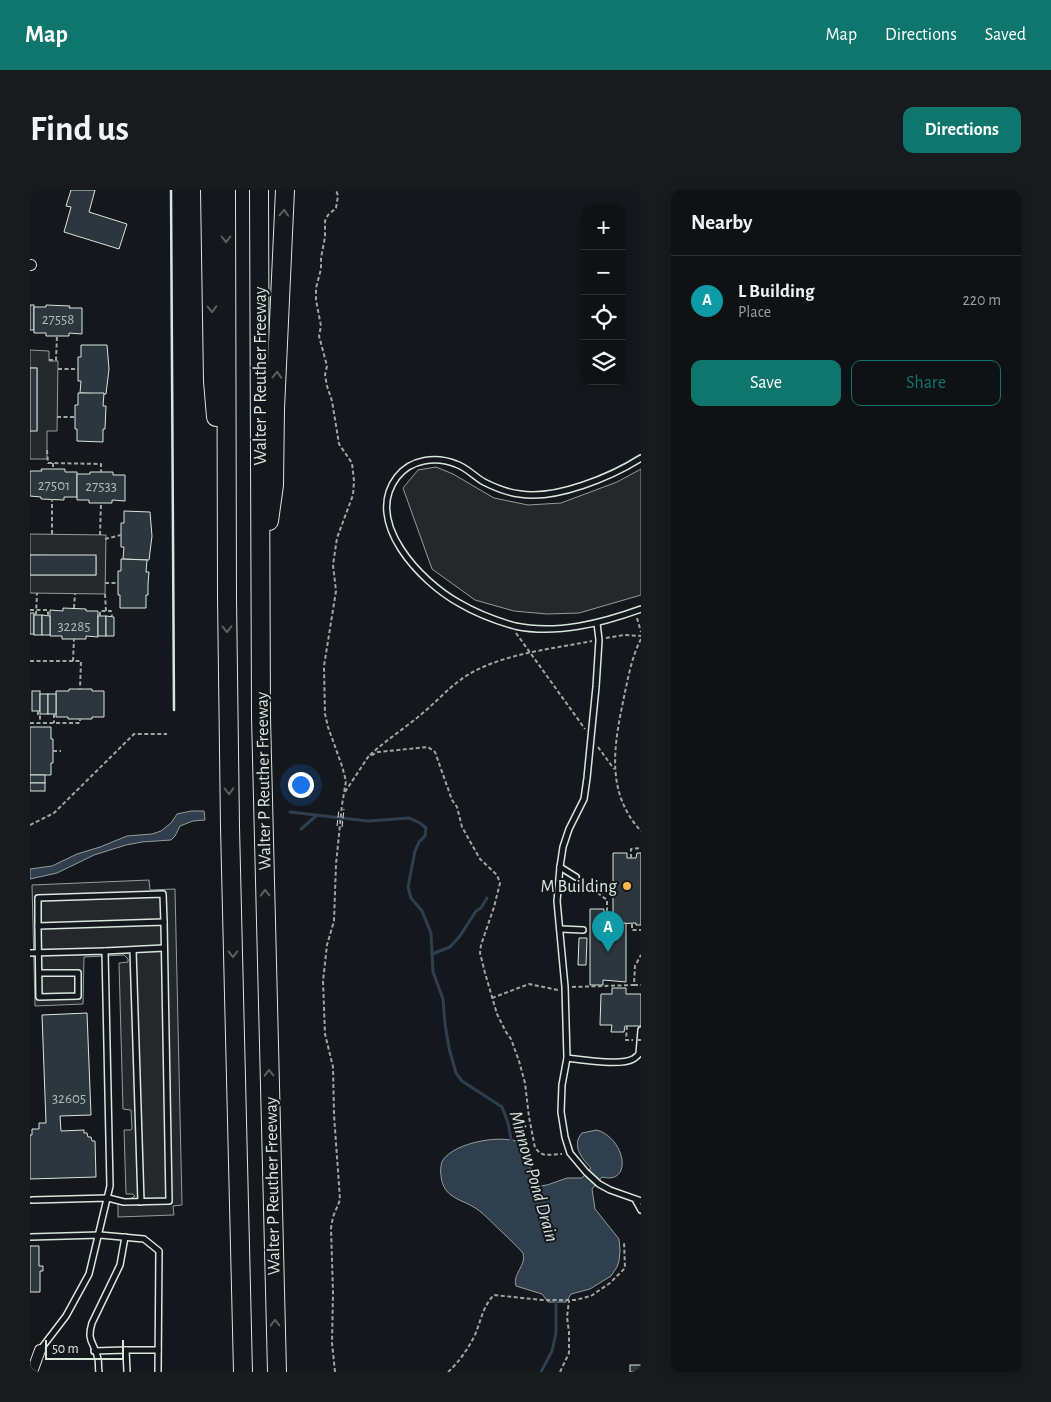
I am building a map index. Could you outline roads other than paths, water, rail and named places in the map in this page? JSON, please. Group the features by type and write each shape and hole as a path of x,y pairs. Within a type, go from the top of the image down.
{"highway":[{"path":"210,190 213,381 227,597"},
{"name":"Walter P Reuther Freeway","path":"226,190 227,597 230,827 243,1372"},
{"name":"Walter P Reuther Freeway","path":"259,190 263,824 277,1372"},
{"path":"260,580 274,485 275,409 285,190"}],"street":[{"path":"32,1372 40,1350"}],"lane":[{"path":"641,458 602,478 552,494 520,494 485,483 457,464 440,460 426,460 398,475 387,495 386,507 387,518 394,538 419,571 459,603 498,621 516,626 535,628 568,628 597,624 641,609"},
{"path":"597,624 599,640 584,799 569,829 563,846 560,867 558,902 565,989 567,1058 562,1085 561,1112 570,1153 599,1184 638,1201 641,1210"},
{"path":"560,867 576,877"},
{"path":"32,1200 108,1198 124,1202 169,1201 162,894 38,898 38,997 78,996 78,973 39,973"},
{"path":"38,926 164,922"},
{"path":"561,929 583,930"},
{"path":"30,953 164,948"},
{"path":"133,950 141,1202"},
{"path":"40,1350 66,1316 89,1274 110,1186 105,951"},
{"path":"567,1058 604,1062 624,1062 633,1059 639,1054 641,1030"},
{"path":"30,1237 100,1234 144,1239 159,1251 158,1372"},
{"path":"98,1372 98,1359 90,1341 89,1333 120,1265 125,1237"},
{"path":"126,1350 127,1372"},
{"path":"94,1351 158,1350"}],"water":[{"path":"204,811 205,820 193,821 180,826 171,840 126,845 94,855 57,873 30,879 30,869 52,866 77,854 127,836 152,834 161,831 171,823 177,814"},
{"path":"597,1130 607,1135 614,1142 620,1151 622,1160 622,1168 618,1174 612,1178 602,1177 592,1189 595,1209 619,1239 619,1261 611,1276 590,1289 571,1294 566,1302 548,1302 542,1294 516,1286 516,1277 523,1262 523,1253 480,1211 447,1191 441,1178 442,1163 449,1154 458,1148 481,1141 505,1139 523,1144 534,1181 539,1186 567,1178 582,1178 591,1168 579,1152 579,1138 582,1133"}],"waterway":[{"name":"Minnow Pond Drain","path":"290,812 368,821 409,818 426,828 425,836 419,842 415,851 408,887 411,898 422,911 431,933 433,972 443,999 449,1048 456,1073 462,1081 502,1107 508,1123 512,1144"},
{"path":"301,829 316,816"},
{"path":"432,954 450,947 487,898"},
{"name":"Minnow Pond Drain","path":"541,1372 552,1351 556,1333 556,1298"}],"place":[{"name":"M Building","path":"627,886"},
{"name":"L Building","path":"608,952"}]}
